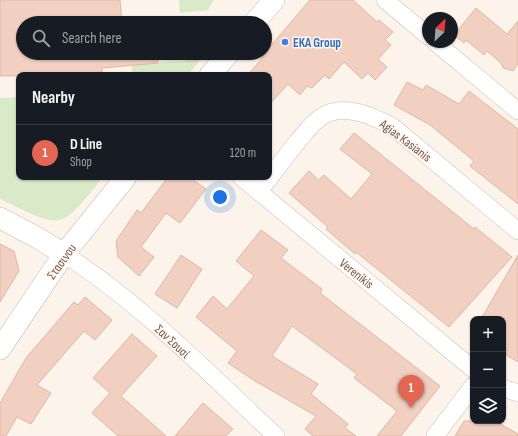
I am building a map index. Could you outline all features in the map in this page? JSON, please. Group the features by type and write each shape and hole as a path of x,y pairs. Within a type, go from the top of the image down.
{"street":[{"path":"384,0 422,31"},
{"path":"258,16 266,2"},
{"path":"442,48 518,111"},
{"path":"213,72 223,60"},
{"name":"Agias Kasianis","path":"272,175 305,133 321,116 334,112 348,111 378,119 393,127 518,231"},
{"name":"Στασινου","path":"0,348 64,254 124,180"},
{"name":"Verenikis","path":"245,180 470,367"},
{"name":"Agias Kasianis","path":"259,192 268,180"},
{"path":"0,218 64,254"},
{"name":"Σαν Σουσί","path":"64,254 97,275 143,314 276,436"},
{"path":"434,436 471,388"},
{"path":"506,389 518,393"}],"green space":[{"path":"179,0 214,0 208,10 180,13"},
{"path":"131,60 144,60 149,63 200,60 190,72 132,72"},
{"path":"16,97 16,180 101,180 89,195 68,216 59,220 49,220 36,216 0,199 0,98"}],"building":[{"path":"0,0 120,0 121,16 16,16 16,60 158,60 158,63 102,68 102,72 16,72 16,76 0,76"},
{"path":"310,0 353,0 377,22 379,20 393,32 385,40 391,45 378,59 387,67 375,80 368,73 362,79 344,62 329,79 325,75 312,88 307,86 300,95 288,84 272,102 272,72 250,72 260,60 272,60 272,44"},
{"path":"476,8 507,34 518,21 518,64 513,71 503,68 501,63 487,51 484,55 466,40 464,43 458,38 458,30"},
{"path":"407,82 423,90 426,85 459,104 469,91 518,129 518,204 470,166 474,161 430,125 394,105"},
{"path":"354,133 474,229 475,227 512,257 449,327 356,252 355,254 326,229 328,227 289,193 309,171 319,180 324,175 351,199 372,174 340,149"},
{"path":"166,180 193,180 206,189 180,223 166,213 141,247 154,257 139,276 118,257 116,241 137,210 141,213"},
{"path":"261,230 288,250 281,258 322,289 320,293 440,386 401,436 377,436 397,411 354,378 357,374 292,326 272,356 318,384 311,394 348,424 345,428 356,436 313,436 305,429 316,416 255,381 228,363 237,351 196,317 213,296 227,309 254,276 236,261"},
{"path":"0,244 14,251 19,271 0,302"},
{"path":"181,255 202,269 177,308 155,294"},
{"path":"518,255 518,362 506,355 506,316 483,316"},
{"path":"85,297 112,320 95,340 84,331 37,385 51,393 31,424 17,417 6,436 0,436 0,403 26,358 74,302 78,305"},
{"path":"132,334 157,356 121,396 166,436 118,436 92,413 110,393 93,378"},
{"path":"203,403 233,429 226,436 175,436"},
{"path":"464,421 470,421 470,424 500,424 518,434 518,436 455,436"}],"place":[{"name":"EKA Group","path":"285,42"},
{"name":"D Line","path":"411,408"}]}
